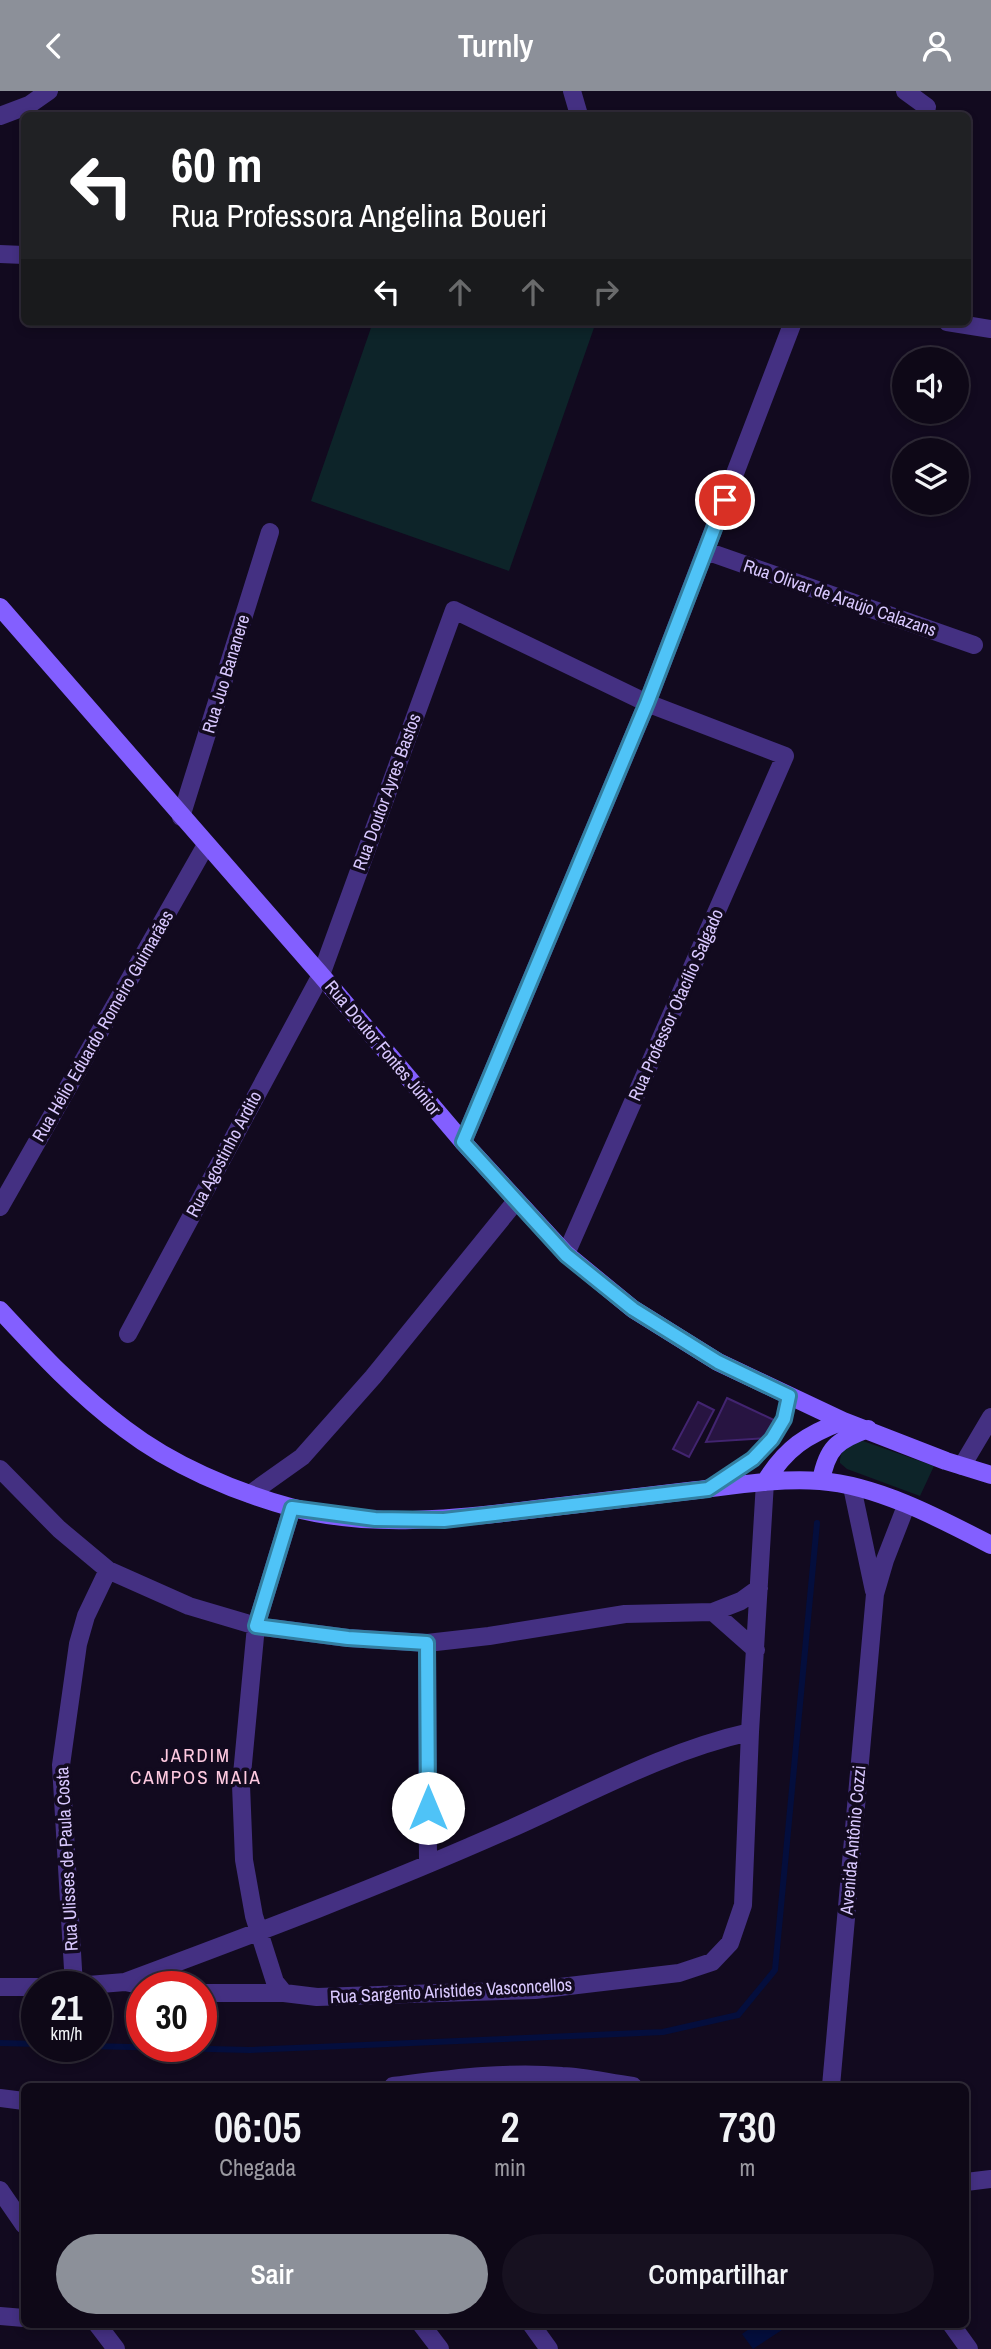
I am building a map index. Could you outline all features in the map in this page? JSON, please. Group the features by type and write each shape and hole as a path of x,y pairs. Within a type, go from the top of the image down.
{"street":[{"path":"0,116 29,105 49,91"},
{"path":"572,91 578,112"},
{"path":"905,91 927,107"},
{"path":"0,254 21,255"},
{"path":"463,1142 647,703 791,326"},
{"path":"971,326 991,329"},
{"name":"Rua Juo Bananere","path":"181,817 270,532"},
{"name":"Rua Olivar de Araújo Calazans","path":"706,551 974,645"},
{"name":"Rua Doutor Fontes Júnior","path":"0,607 463,1142 566,1255 633,1309 718,1362 843,1421 991,1475"},
{"name":"Rua Doutor Ayres Bastos","path":"321,975 453,610 647,703"},
{"name":"Rua Professor Otacílio Salgado","path":"566,1255 785,756 647,703"},
{"name":"Rua Hélio Eduardo Romeiro Guimarães","path":"0,1207 206,845"},
{"name":"Rua Agostinho Ardito","path":"128,1334 321,975"},
{"path":"250,1494 302,1457 373,1377 516,1201"},
{"path":"0,1310 82,1393 126,1430 179,1463 250,1494 292,1508 375,1519 444,1520 765,1482 821,1481 852,1487 906,1506 991,1545"},
{"path":"954,1463 991,1417"},
{"path":"765,1482 790,1448 813,1433 843,1421"},
{"path":"821,1481 824,1462 834,1447 844,1438 868,1429"},
{"path":"0,1469 59,1529 108,1570 189,1606 256,1626 348,1638 427,1643 625,1615 713,1612 741,1601 759,1588"},
{"name":"Rua Sargento Aristides Vasconcellos","path":"217,1993 284,1993 317,1997 535,1990 678,1973 712,1962 730,1944 743,1905 765,1482"},
{"name":"Avenida Antônio Cozzi","path":"852,1487 875,1594"},
{"name":"Avenida Antônio Cozzi","path":"831,2083 875,1594 906,1506"},
{"path":"284,1993 275,1982 259,1933 244,1860 241,1785 256,1626 292,1508"},
{"name":"Rua Ulisses de Paula Costa","path":"74,1971 61,1765 78,1644 86,1616 108,1570"},
{"path":"713,1612 756,1650"},
{"path":"427,1643 428,1863"},
{"path":"112,1984 125,1983 259,1933 508,1830 672,1755 716,1739 750,1732"},
{"path":"0,1987 21,1987"},
{"path":"417,2083 524,2074 612,2083"},
{"path":"0,2098 21,2101"},
{"path":"969,2182 991,2179"},
{"path":"0,2190 21,2221"},
{"path":"0,2316 21,2318"},
{"path":"100,2328 116,2349"},
{"path":"424,2328 439,2349"},
{"path":"534,2328 549,2349"},
{"path":"954,2328 969,2349"}],"lane":[{"path":"708,1489 753,1459 772,1439 784,1419 789,1396"}],"green space":[{"path":"372,326 595,326 509,571 311,501"},
{"path":"863,1441 934,1466 920,1496 847,1469 840,1463 846,1447"}],"shaded area":[{"path":"750,2328 785,2328 753,2349 742,2334"}],"building":[{"path":"727,1398 776,1421 768,1438 706,1442"},
{"path":"698,1402 714,1410 689,1457 673,1449"}],"waterway":[{"path":"112,2047 250,2050 663,2032 738,2015 775,1970 817,1523"},
{"path":"0,2043 21,2044"}],"district":[{"name":"JARDIM CAMPOS MAIA","path":"196,1766"}],"route":[{"path":"428,1808 427,1643 348,1638 256,1626 292,1508 375,1519 444,1520 708,1489 753,1459 772,1439 788,1409 789,1396 718,1362 633,1309 566,1255 463,1142 647,703 725,500"}]}
